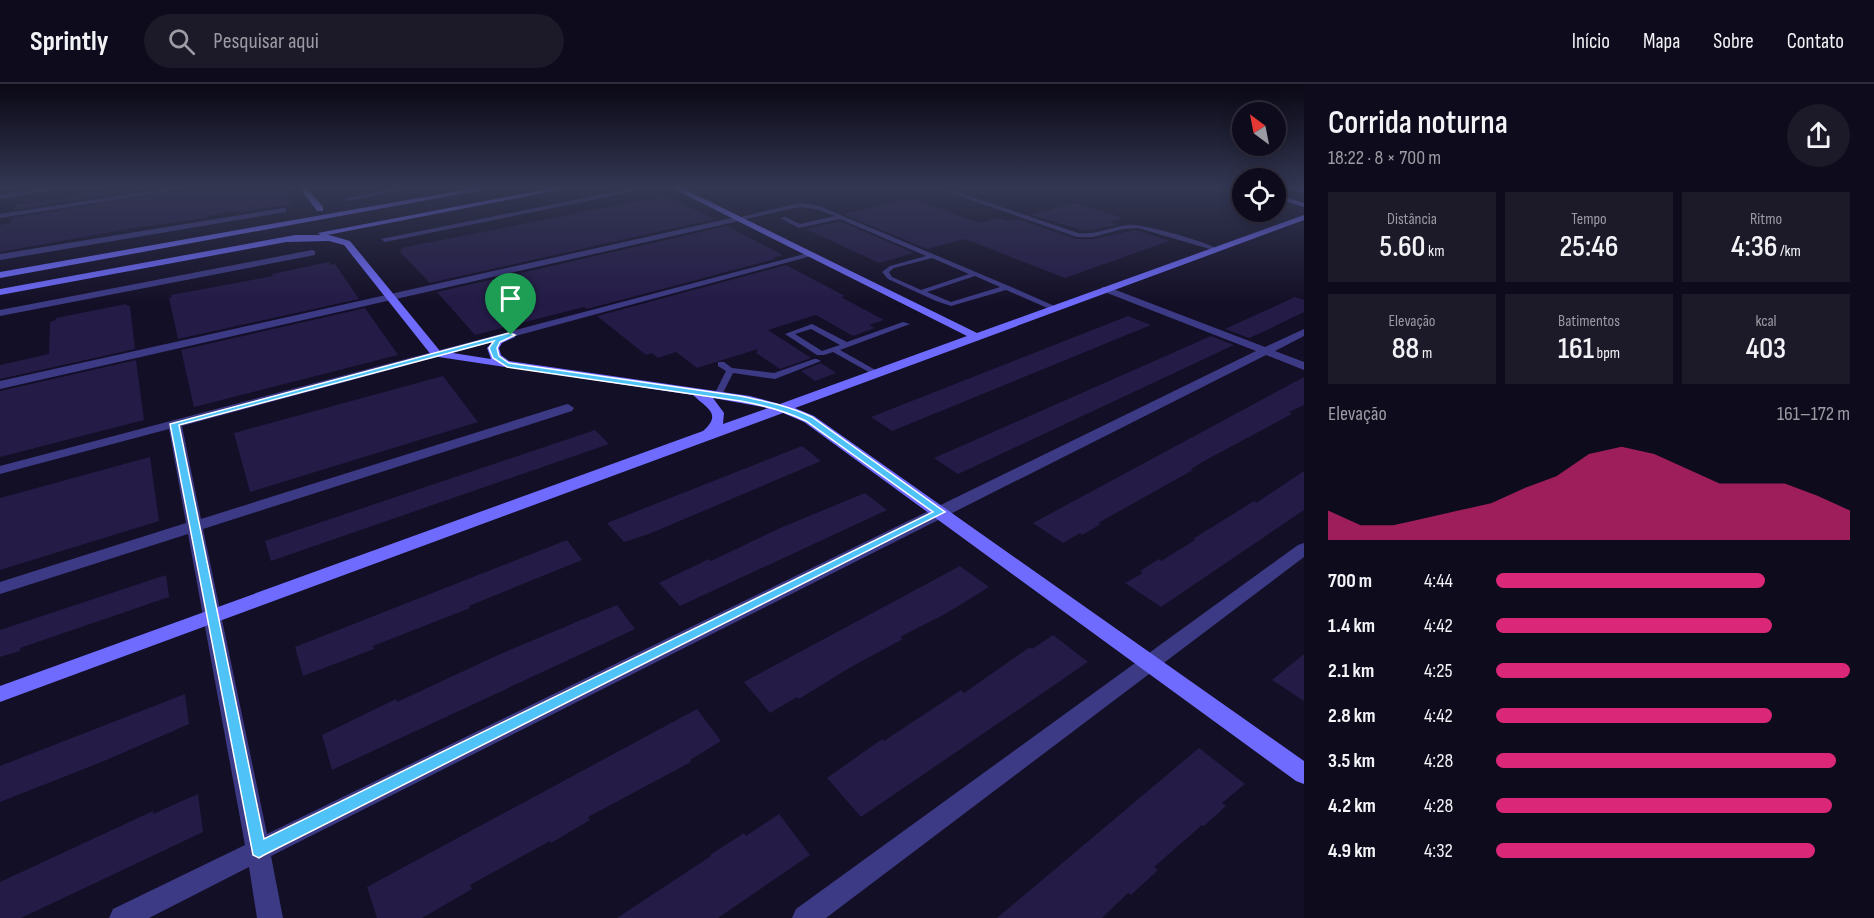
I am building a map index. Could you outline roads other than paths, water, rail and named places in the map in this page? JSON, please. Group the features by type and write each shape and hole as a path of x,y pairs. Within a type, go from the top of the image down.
{"street":[{"path":"0,257 187,226"},
{"path":"0,275 278,226"},
{"path":"0,292 360,226"},
{"path":"347,243 353,233 372,226"},
{"path":"385,239 452,226"},
{"path":"0,385 705,226"},
{"path":"750,226 977,337"},
{"path":"0,694 1279,226"},
{"path":"287,240 323,238 347,243 436,354 718,395 783,408 809,419 1304,774"},
{"path":"0,313 312,253"},
{"path":"0,470 811,255"},
{"path":"1106,289 1304,366"},
{"path":"122,918 1304,332"},
{"path":"507,364 496,357 493,348 498,341 511,335"},
{"path":"686,391 700,395 711,402 718,411 719,420 714,429 705,436"},
{"path":"0,588 568,408"},
{"path":"174,424 259,850 270,918"},
{"path":"805,918 1304,549"}],"lane":[{"path":"863,226 1055,308"},
{"path":"1050,226 1090,237 1126,226 1138,226 1215,249"},
{"path":"932,256 892,267 885,272 890,278 951,304 1007,287"},
{"path":"920,291 976,274"},
{"path":"847,345 812,326 789,334 820,353 835,350 906,324"},
{"path":"835,350 876,374"},
{"path":"721,364 730,370 775,376 817,362"},
{"path":"718,395 730,370"}]}
